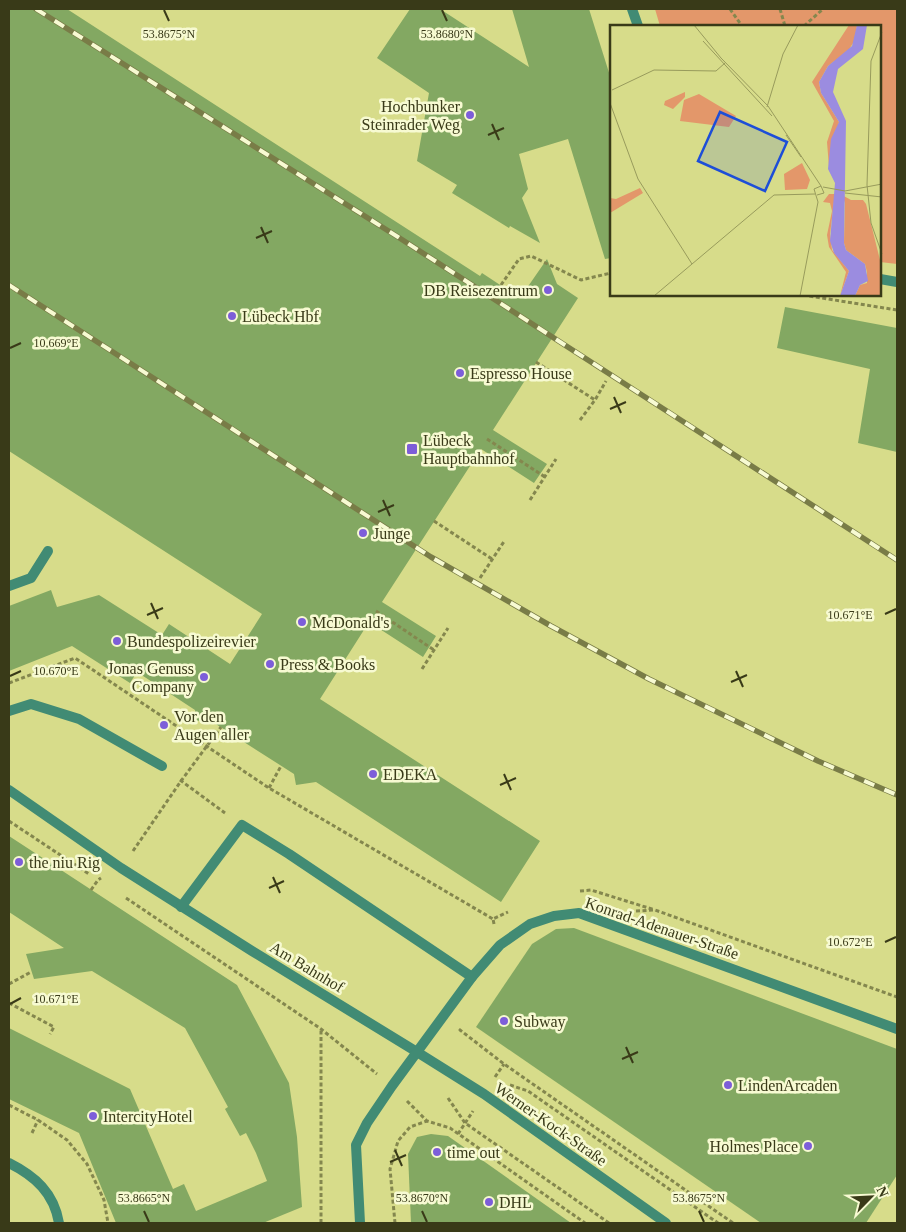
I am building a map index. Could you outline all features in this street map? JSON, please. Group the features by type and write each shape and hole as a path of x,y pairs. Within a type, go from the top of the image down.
{"street":[{"path":"632,9 638,25"},
{"path":"881,279 897,282"},
{"path":"9,586 31,578 48,552"},
{"path":"9,710 31,704 79,719 162,766"},
{"name":"Am Bahnhof","path":"9,790 120,868 417,1052"},
{"path":"181,907 242,825 289,854 472,977"},
{"name":"Konrad-Adenauer-Straße","path":"360,1223 356,1145 367,1123 472,977 500,945 530,924 554,916 579,912 897,1029"},
{"name":"Werner-Kock-Straße","path":"417,1052 484,1094 666,1223"},
{"path":"9,1163 38,1181 53,1204 59,1223"}],"path":[{"path":"730,9 741,25"},
{"path":"780,9 785,25"},
{"path":"805,25 823,9"},
{"path":"501,285 519,259 531,256 581,280 610,272"},
{"path":"809,296 897,310"},
{"path":"536,362 595,400"},
{"path":"580,420 606,381"},
{"path":"487,439 545,477"},
{"path":"530,500 556,460"},
{"path":"434,521 492,559"},
{"path":"480,578 505,540"},
{"path":"376,612 434,650"},
{"path":"422,669 448,628"},
{"path":"9,683 75,658 269,788 493,919"},
{"path":"120,868 221,727"},
{"path":"162,766 242,825"},
{"path":"269,788 281,766"},
{"path":"9,820 90,874"},
{"path":"98,880 106,885"},
{"path":"123,896 321,1029 321,1223"},
{"path":"636,910 655,910 897,997"},
{"path":"9,984 31,972"},
{"path":"9,1003 54,1027 50,1034"},
{"path":"460,1030 504,1064 734,1223"},
{"path":"444,1091 465,1122 609,1223"},
{"path":"9,1105 38,1120 67,1140 87,1164 104,1200 108,1223"},
{"path":"32,1133 38,1120"},
{"path":"395,1223 390,1169 398,1141 410,1127 427,1121 450,1128 585,1223"},
{"path":"526,1190 530,1185"}],"shaded area":[{"path":"655,9 897,9 897,264 881,262 881,25 660,25"}],"building":[{"name":"Lübeck Hbf","path":"9,9 67,9 480,276 482,273 520,298 547,259 557,284 578,298 493,430 547,464 534,483 481,449 382,602 436,636 423,657 369,622 320,699 540,841 501,902 316,782 296,785 294,774 208,719 197,721 195,710 137,672 130,683 72,646 9,671 9,606 51,590 57,607 99,595 162,635 169,624 230,664 262,614 9,451"},
{"path":"410,9 440,9 529,67 512,9 589,9 610,76 610,258 605,259 568,139 519,154 528,189 522,198 540,243 510,226 509,228 452,193 457,185 417,161 429,93 377,58"},
{"path":"785,307 897,328 897,452 858,443 870,369 777,348"},
{"path":"9,836 237,985 289,1083 297,1137 302,1207 263,1223 116,1223 79,1133 9,1099 9,1028 130,1089 173,1189 184,1184 196,1211 267,1181 246,1133 240,1136 225,1109 228,1107 185,1028 92,971 34,979 26,954 64,948 9,912"},
{"name":"LindenArcaden","path":"574,928 897,1049 897,1175 866,1223 761,1223 476,1027 532,944 556,929"},
{"path":"431,1134 448,1136 571,1223 411,1223 408,1154 417,1137"}],"railway":[{"path":"36,9 398,237 897,560"},
{"path":"9,285 431,557 551,626 649,679 818,761 897,795"}],"place":[{"name":"Hochbunker Steinrader Weg","path":"470,115"},
{"name":"DB Reisezentrum","path":"548,290"},
{"name":"Lübeck Hbf","path":"232,316"},
{"name":"Espresso House","path":"460,373"},
{"name":"Lübeck Hauptbahnhof","path":"412,449"},
{"name":"Junge","path":"363,533"},
{"name":"McDonald's","path":"302,622"},
{"name":"Bundespolizeirevier","path":"117,641"},
{"name":"Press & Books","path":"270,664"},
{"name":"Jonas Genuss Company","path":"204,677"},
{"name":"Vor den Augen aller","path":"164,725"},
{"name":"EDEKA","path":"373,774"},
{"name":"the niu Rig","path":"19,862"},
{"name":"Subway","path":"504,1021"},
{"name":"LindenArcaden","path":"728,1085"},
{"name":"IntercityHotel","path":"93,1116"},
{"name":"Holmes Place","path":"808,1146"},
{"name":"time out","path":"437,1152"},
{"name":"DHL","path":"489,1202"}]}
